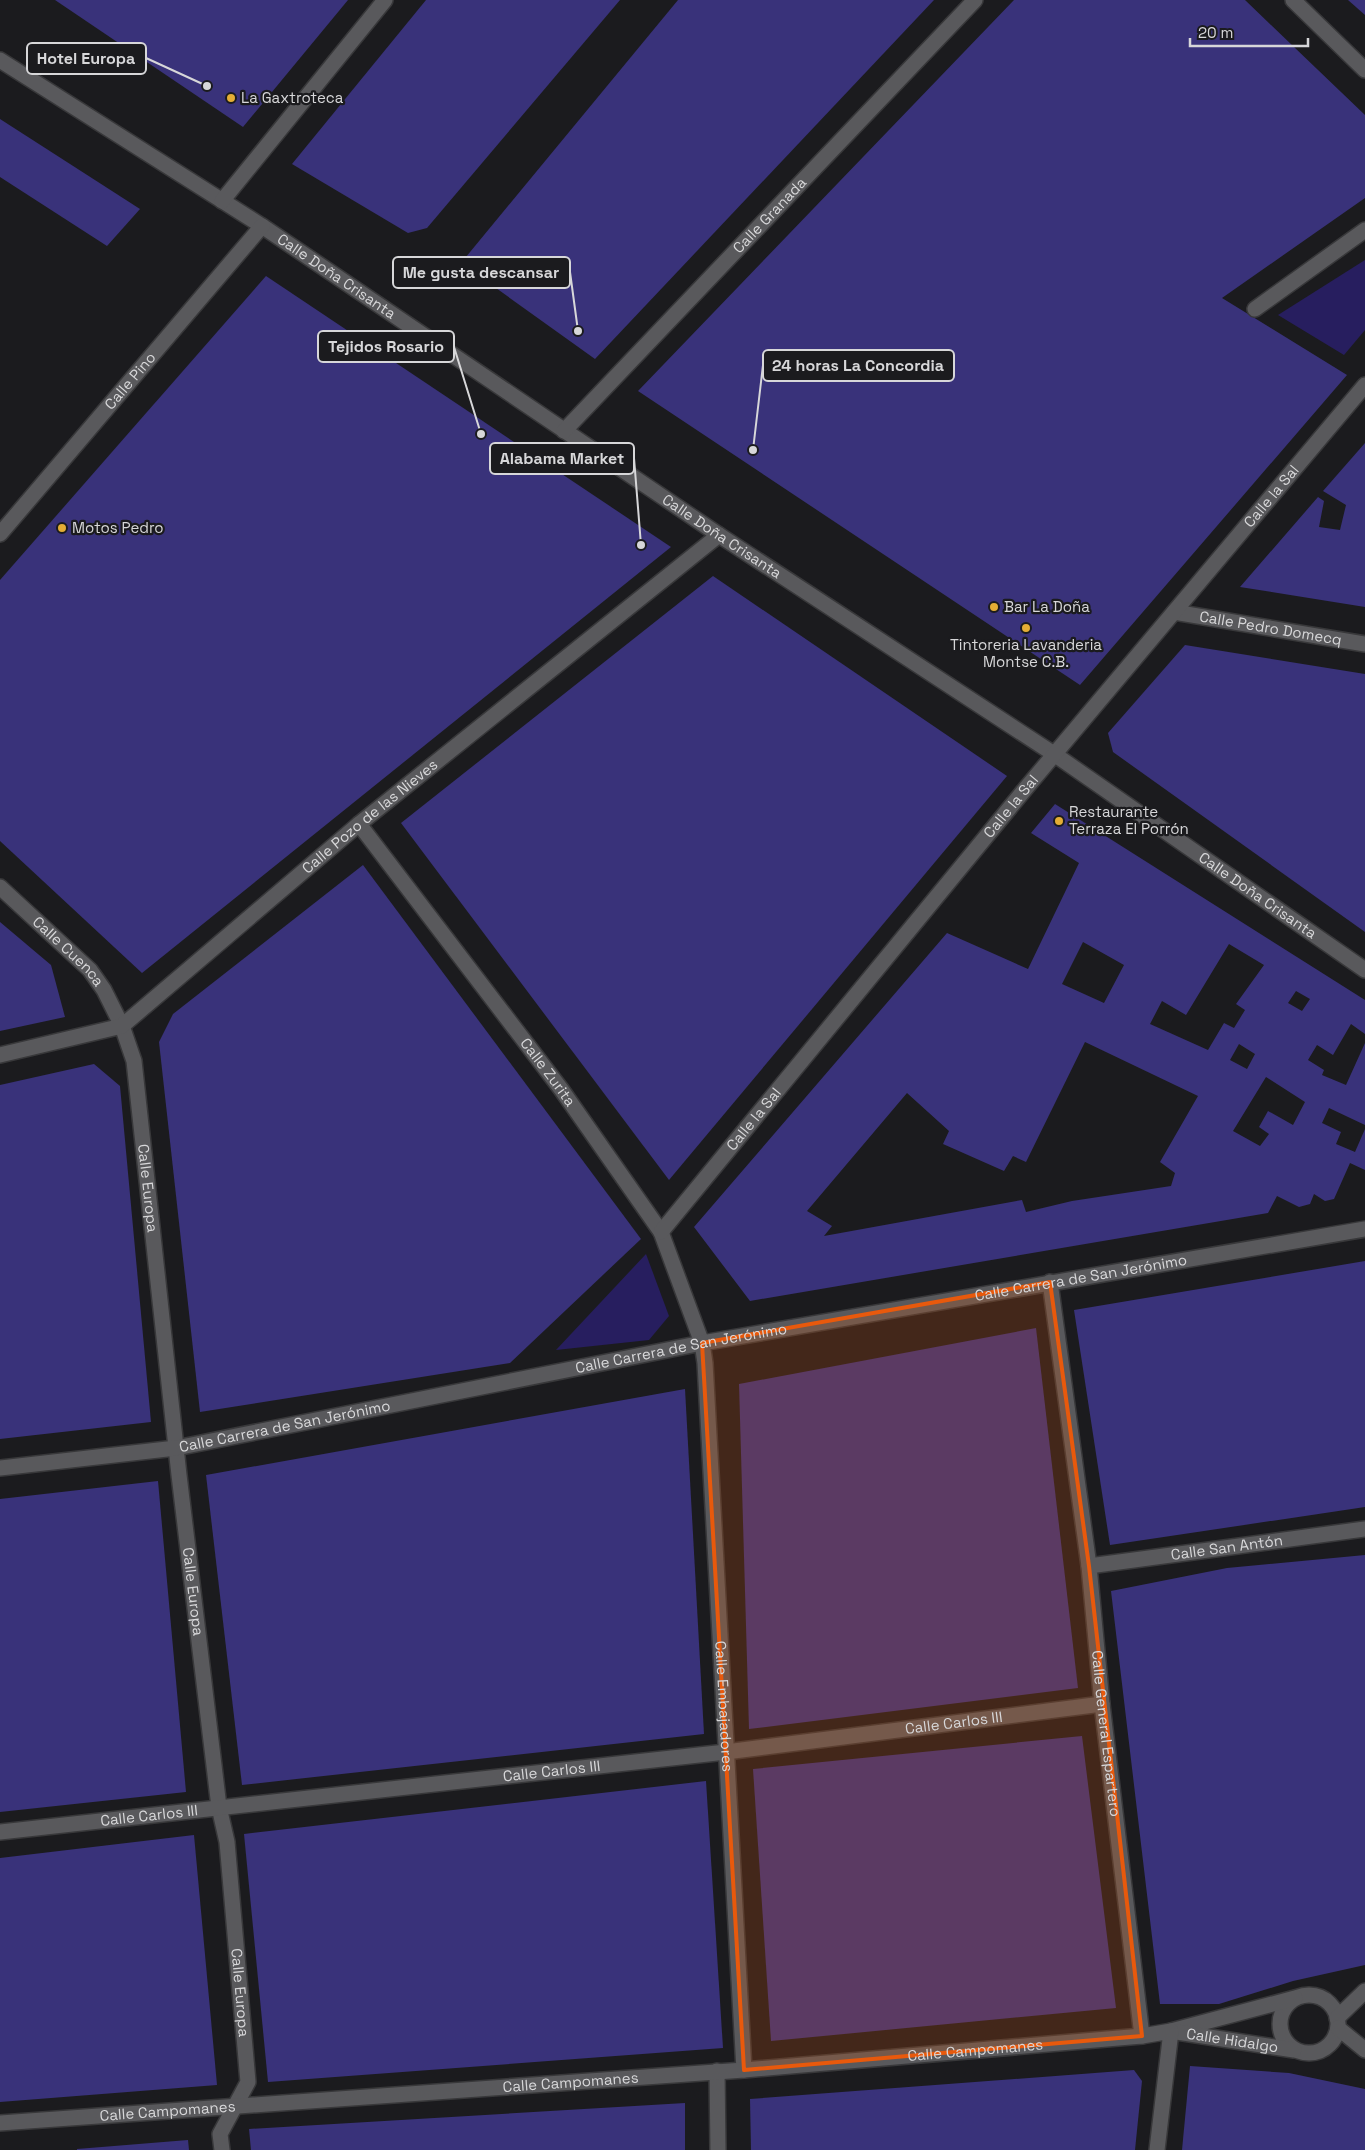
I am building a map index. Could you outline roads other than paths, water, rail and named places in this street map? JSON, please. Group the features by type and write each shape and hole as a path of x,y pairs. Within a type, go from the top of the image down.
{"street":[{"path":"222,201 385,0"},
{"name":"Calle Granada","path":"564,431 975,0"},
{"path":"1294,0 1365,70"},
{"name":"Calle Doña Crisanta","path":"0,60 262,226 719,535 1054,754 1365,970"},
{"name":"Calle Pino","path":"0,534 262,226"},
{"path":"1255,309 1365,230"},
{"name":"Calle la Sal","path":"661,1232 1054,754 1365,385"},
{"name":"Calle Pozo de las Nieves","path":"0,1055 122,1026 359,824 719,535"},
{"name":"Calle Pedro Domecq","path":"1174,612 1365,644"},
{"name":"Calle Zurita","path":"359,824 561,1089 661,1232 702,1343"},
{"name":"Calle Cuenca","path":"0,887 90,970 104,990 122,1026"},
{"name":"Calle Europa","path":"122,1026 134,1061 176,1448 219,1807 227,1842 248,2082 220,2134 222,2150"},
{"name":"Calle Carrera de San Jerónimo","path":"0,1468 176,1448 702,1343 1365,1229"},
{"name":"Calle General Espartero","path":"1050,1282 1089,1566 1102,1704 1142,2036"},
{"name":"Calle Embajadores","path":"702,1343 705,1363 744,2070"},
{"name":"Calle San Antón","path":"1089,1566 1365,1529"},
{"name":"Calle Carlos III","path":"0,1832 726,1752 1102,1704"},
{"path":"1338,2023 1365,1991"},
{"path":"1142,2036 1171,2031 1301,1996 1310,1995 1327,2002 1334,2009 1338,2023 1336,2037 1322,2050 1304,2053 1294,2050 1281,2036 1280,2026 1285,2008 1301,1996"},
{"path":"1338,2023 1365,2050"},
{"path":"1157,2150 1171,2031"},
{"name":"Calle Hidalgo","path":"1171,2031 1294,2050"},
{"name":"Calle Campomanes","path":"0,2123 744,2070 1142,2036"},
{"path":"717,2071 718,2150"}],"place":[{"name":"Hotel Europa","path":"207,86"},
{"name":"La Gaxtroteca","path":"231,98"},
{"name":"Me gusta descansar","path":"578,331"},
{"name":"Tejidos Rosario","path":"481,434"},
{"name":"24 horas La Concordia","path":"753,450"},
{"name":"Motos Pedro","path":"62,528"},
{"name":"Alabama Market","path":"641,545"},
{"name":"Bar La Doña","path":"994,607"},
{"name":"Tintoreria Lavanderia Montse C.B.","path":"1026,628"},
{"name":"Restaurante Terraza El Porrón","path":"1059,821"}]}
